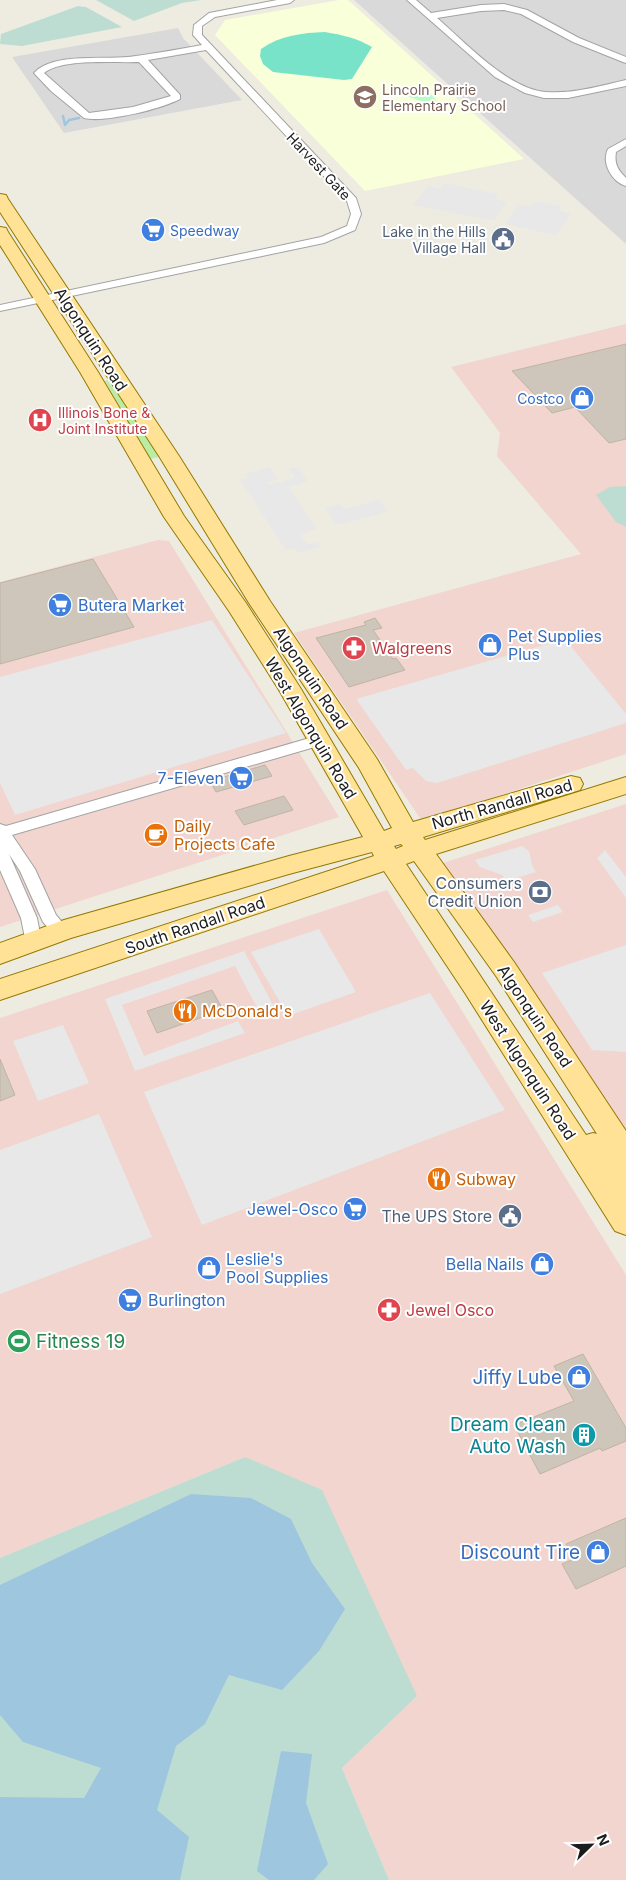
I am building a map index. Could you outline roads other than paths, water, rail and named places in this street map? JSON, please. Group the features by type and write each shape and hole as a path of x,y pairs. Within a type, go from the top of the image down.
{"main road":[{"name":"Algonquin Road","path":"0,199 53,298 169,456 260,603 369,765 414,842 505,969 626,1155"},
{"name":"West Algonquin Road","path":"0,232 53,298 89,372 174,517 238,608 320,740 384,851 550,1102 626,1222"},
{"name":"North Randall Road","path":"414,842 626,767"},
{"name":"North Randall Road","path":"384,851 626,785"},
{"name":"South Randall Road","path":"0,954 64,930 289,865 384,851"},
{"name":"South Randall Road","path":"0,990 384,851"},
{"path":"474,986 556,1085 570,1092 586,1092"},
{"path":"550,1102 580,1129 626,1185"}],"street":[{"name":"Harvest Gate","path":"0,308 324,240 351,228 357,215 356,207 352,200 197,35 198,25 212,16 290,0"},
{"path":"411,0 498,75 512,84 533,93 567,94 626,83"},
{"path":"430,16 481,8 504,7 524,12 576,40 626,60"},
{"path":"141,58 177,97 162,104 103,115 87,116 52,88 39,73 45,67 66,63 141,58 208,47"},
{"path":"626,142 611,151 609,159 612,170 626,183"},
{"path":"0,832 320,740"},
{"path":"0,832 28,869 49,918 56,926 64,930"},
{"path":"0,832 1,854 29,918 33,939 28,945"}],"waterway":[{"path":"63,116 65,125 69,120 79,118"}],"place":[{"name":"Lincoln Prairie Elementary School","path":"365,97"},
{"name":"Speedway","path":"153,230"},
{"name":"Lake in the Hills Village Hall","path":"503,239"},
{"name":"Costco","path":"582,398"},
{"name":"Illinois Bone & Joint Institute","path":"40,420"},
{"name":"Butera Market","path":"60,605"},
{"name":"Pet Supplies Plus","path":"490,645"},
{"name":"Walgreens","path":"354,648"},
{"name":"7-Eleven","path":"241,778"},
{"name":"Daily Projects Cafe","path":"156,835"},
{"name":"Consumers Credit Union","path":"540,892"},
{"name":"McDonald's","path":"185,1011"},
{"name":"Subway","path":"439,1179"},
{"name":"Jewel-Osco","path":"355,1209"},
{"name":"The UPS Store","path":"510,1216"},
{"name":"Bella Nails","path":"542,1264"},
{"name":"Leslie's Pool Supplies","path":"209,1268"},
{"name":"Burlington","path":"130,1300"},
{"name":"Jewel Osco","path":"389,1310"},
{"name":"Fitness 19","path":"19,1341"},
{"name":"Jiffy Lube","path":"579,1377"},
{"name":"Dream Clean Auto Wash","path":"584,1435"},
{"name":"Discount Tire","path":"598,1552"}]}
